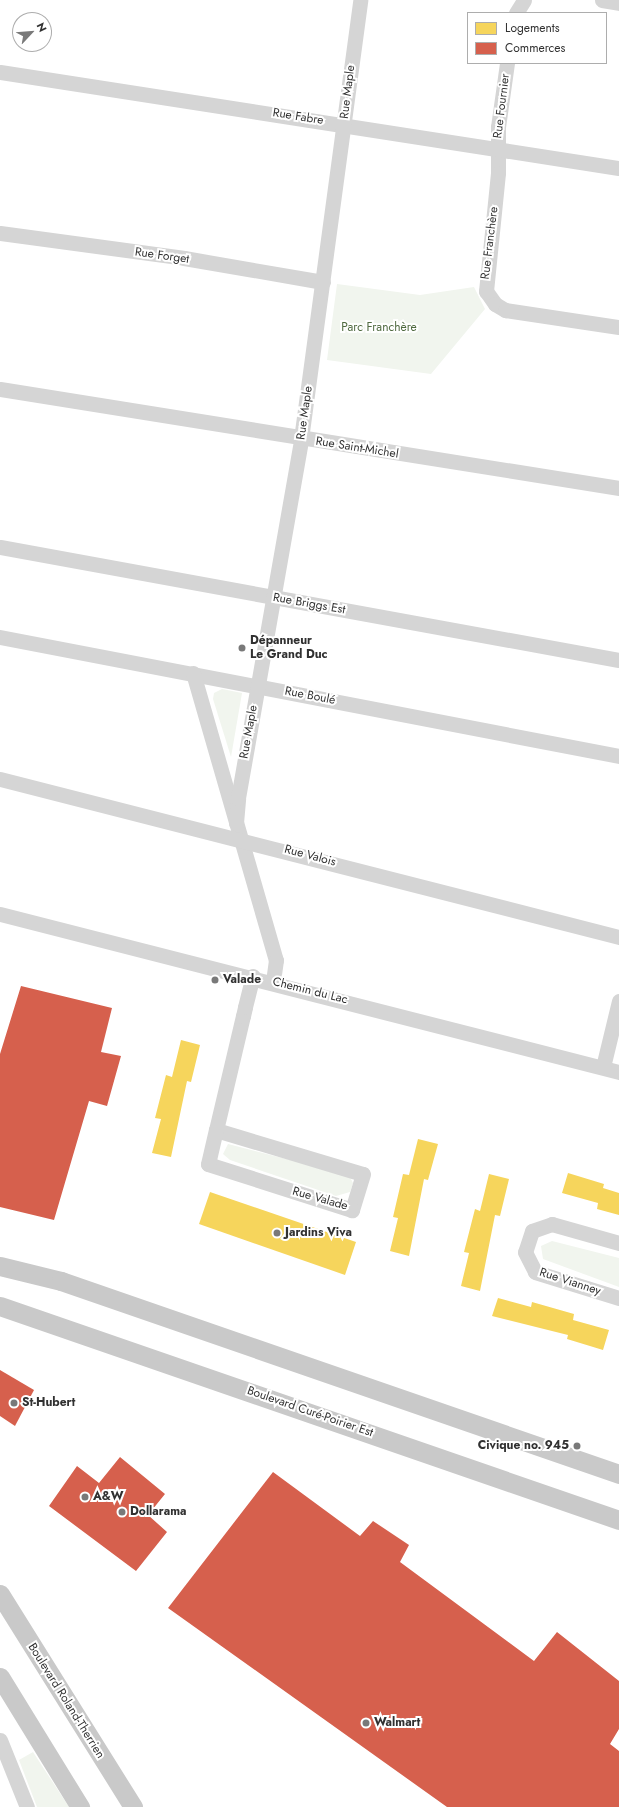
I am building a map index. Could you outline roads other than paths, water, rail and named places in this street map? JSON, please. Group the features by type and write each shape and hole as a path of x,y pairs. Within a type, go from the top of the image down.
{"main road":[{"path":"0,1266 61,1281 619,1474"},
{"name":"Boulevard Curé-Poirier Est","path":"0,1306 619,1520"},
{"name":"Boulevard Roland-Therrien","path":"0,1594 133,1807"},
{"path":"0,1677 80,1807"}],"street":[{"name":"Rue Maple","path":"236,823 273,597 301,439 360,0"},
{"path":"517,12 524,0"},
{"path":"602,0 619,2"},
{"name":"Rue Fournier","path":"498,148 507,64"},
{"name":"Rue Fabre","path":"0,72 498,148 619,168"},
{"name":"Rue Franchère","path":"498,148 484,280 491,301 505,310 619,327"},
{"name":"Rue Forget","path":"0,233 184,258 323,282"},
{"name":"Rue Saint-Michel","path":"0,389 301,439 619,488"},
{"name":"Rue Briggs Est","path":"0,547 619,660"},
{"name":"Rue Boulé","path":"0,637 619,756"},
{"name":"Rue Maple","path":"193,674 276,960 274,981"},
{"name":"Rue Valois","path":"0,779 241,838 619,937"},
{"name":"Chemin du Lac","path":"0,914 274,981 619,1072"},
{"name":"Rue Valade","path":"216,1130 364,1174 352,1210 208,1164 252,976"},
{"path":"603,1067 619,1001"},
{"name":"Rue Vianney","path":"619,1243 552,1224 532,1231 525,1252 535,1272 619,1298"},
{"path":"0,1740 27,1807"}],"place":[{"name":"Dépanneur Le Grand Duc","path":"242,648"},
{"name":"Valade","path":"215,980"},
{"name":"Jardins Viva","path":"277,1233"},
{"name":"St-Hubert","path":"14,1403"},
{"name":"Civique no. 945","path":"577,1446"},
{"name":"A&W","path":"85,1497"},
{"name":"Dollarama","path":"122,1512"},
{"name":"Walmart","path":"366,1723"}],"park label":[{"name":"Parc Franchère","path":"379,328"}]}
